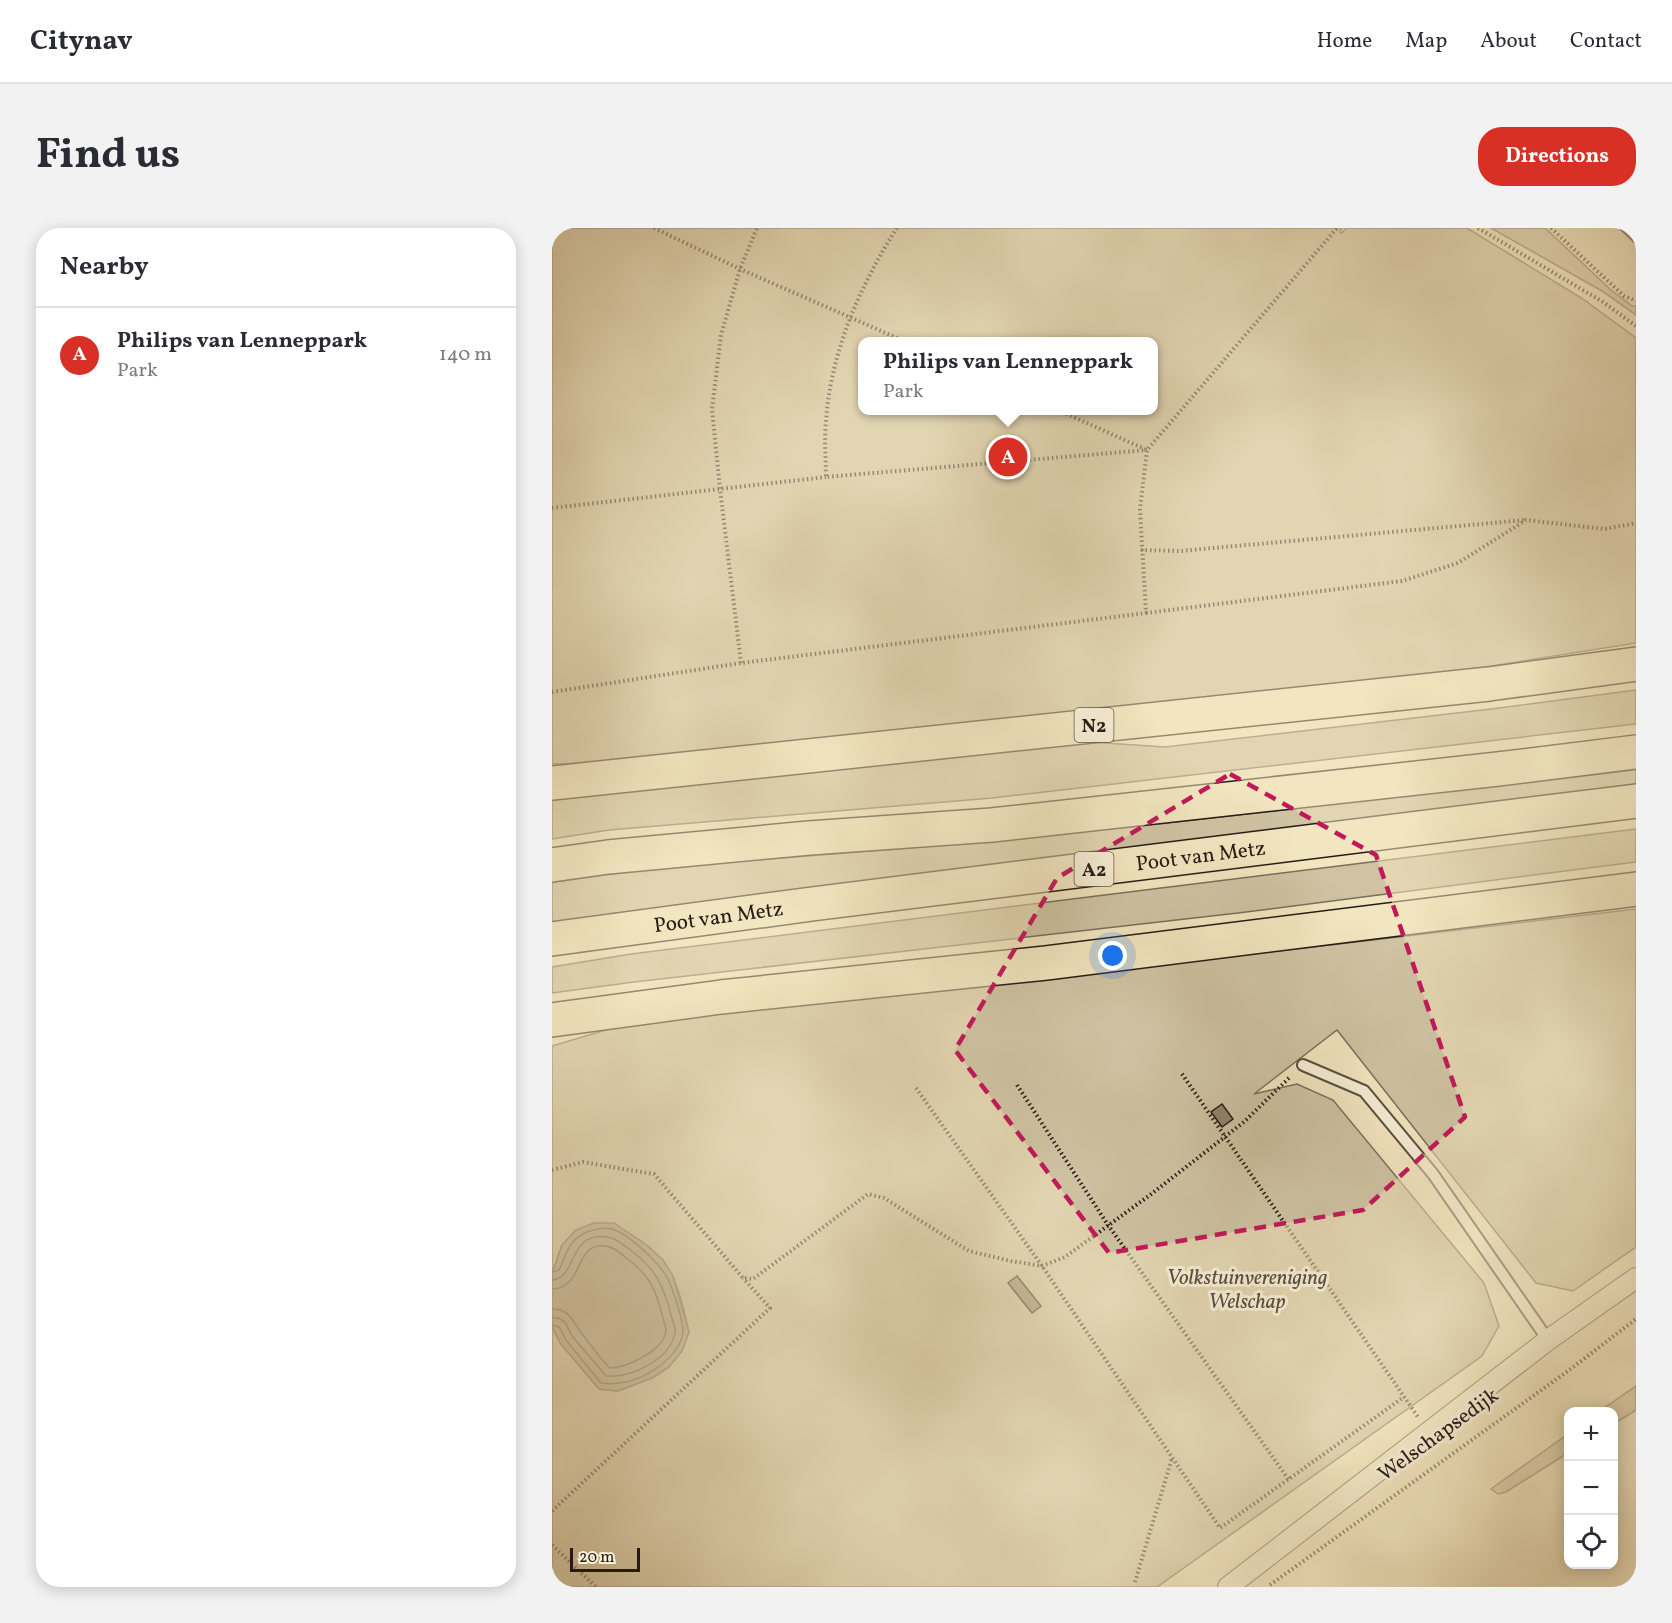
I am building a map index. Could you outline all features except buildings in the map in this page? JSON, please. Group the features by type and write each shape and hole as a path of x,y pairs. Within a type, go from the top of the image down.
{"highway":[{"name":"N2","path":"552,783 1490,684 1636,664"},
{"path":"552,866 609,857 1004,823 1636,752"},
{"name":"Poot van Metz","path":"552,939 812,904 1636,801"},
{"path":"552,1020 721,997 1046,963 1636,889"}],"street":[{"name":"Welschapsedijk","path":"1228,1587 1548,1340 1636,1278"}],"lane":[{"path":"1303,1065 1364,1091 1433,1174 1548,1340"}],"path":[{"path":"654,228 893,337"},
{"path":"741,663 712,409 721,335 740,269 757,228"},
{"path":"826,477 826,421 836,358 850,317 897,228"},
{"path":"1146,613 1140,508 1147,450 1337,228"},
{"path":"1478,228 1603,302 1636,326"},
{"path":"1551,228 1624,296 1636,301"},
{"path":"1067,415 1147,450"},
{"path":"552,508 826,477 1147,450"},
{"path":"1141,550 1180,551 1526,520 1605,529 1636,523"},
{"path":"552,692 741,663 1402,581 1458,563 1526,520"},
{"path":"743,1278 753,1279 868,1194 884,1198 969,1251 1042,1266 1065,1257 1244,1122 1303,1065"},
{"path":"1182,1074 1428,1432"},
{"path":"1017,1085 1108,1225 1289,1480"},
{"path":"916,1088 1042,1266 1220,1528 1404,1397"},
{"path":"552,1170 583,1162 654,1174 770,1308 552,1511"},
{"name":"Welschapsedijk","path":"1267,1587 1572,1368 1636,1319"},
{"path":"1135,1581 1172,1458"},
{"path":"552,1545 596,1587"}],"highlighted area":[{"path":"1230,774 1376,855 1465,1117 1363,1210 1109,1253 955,1050 1057,878"}],"green space":[{"path":"552,228 1342,228 1340,232 1342,233 1346,228 1467,228 1583,299 1636,338 1636,643 1485,667 1204,703 799,740 598,763 552,764"},
{"path":"1491,228 1545,228 1611,290 1632,306 1636,306 1636,315 1602,291"},
{"path":"1636,690 1636,724 992,798 609,830 552,839 552,798 1090,742 1165,747"},
{"path":"1636,766 1636,784 552,924 552,882 663,868 943,845 1159,824"},
{"path":"1636,829 1636,862 1238,913 552,993 552,967 631,954"},
{"name":"Volkstuinvereniging Welschap","path":"1636,909 1636,1247 1573,1291 1536,1283 1337,1030 1254,1094 1297,1084 1333,1100 1484,1283 1499,1326 1482,1356 1157,1587 552,1587 552,1327 561,1344 599,1389 618,1391 652,1378 669,1367 689,1332 672,1276 657,1256 631,1234 562,1245 552,1274 552,1046 626,1024 1013,982"},
{"path":"1636,1386 1636,1410 1618,1421 1618,1407 1606,1407"},
{"path":"1564,1437 1564,1456 1506,1492 1498,1494 1491,1489"}],"water":[{"path":"594,1223 614,1223 648,1246 663,1260 673,1276 689,1332 682,1351 669,1367 652,1378 618,1391 599,1389 561,1344 552,1327 552,1274 562,1245 576,1230"}],"place":[{"name":"Philips van Lenneppark","path":"1008,457"}]}
